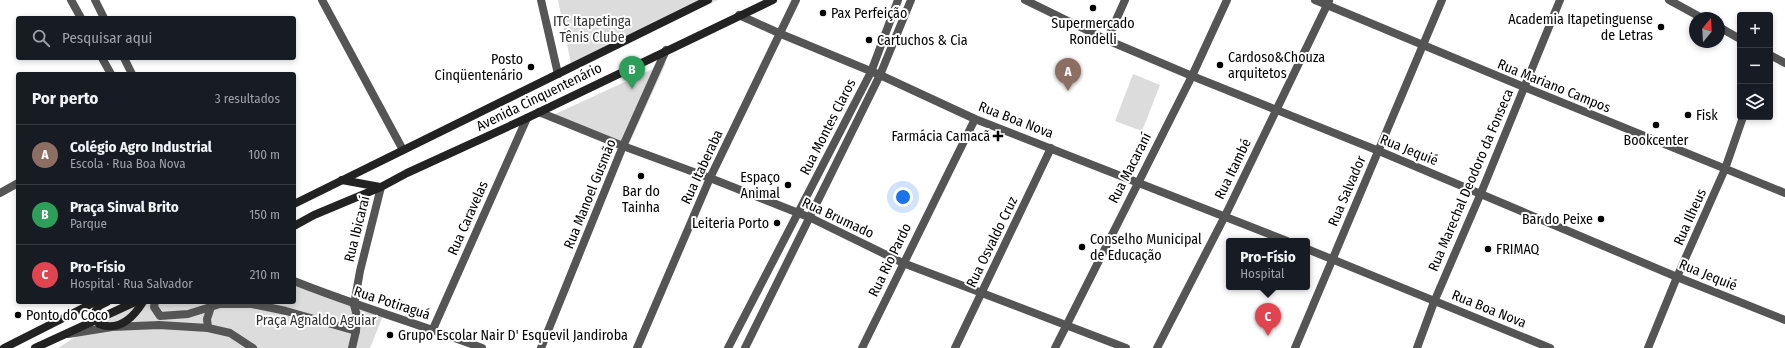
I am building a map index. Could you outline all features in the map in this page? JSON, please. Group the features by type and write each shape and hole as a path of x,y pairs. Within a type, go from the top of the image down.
{"main road":[{"name":"Avenida Cinquentenário","path":"296,203 708,0"},
{"name":"Avenida Cinquentenário","path":"296,225 314,215 381,187 407,173 527,118 773,0"},
{"path":"342,180 381,187"},
{"path":"4,348 91,304"},
{"path":"103,304 99,306 95,312 97,320 99,324 112,327 125,324 141,304"},
{"path":"35,348 131,304"}],"street":[{"path":"72,0 80,16"},
{"path":"95,0 103,16"},
{"path":"322,0 403,150"},
{"path":"541,0 558,74"},
{"name":"Rua Itaberaba","path":"637,348 710,178 781,34 796,0"},
{"name":"Rua Montes Claros","path":"728,348 747,309 799,214 871,72 898,0"},
{"name":"Rua Montes Claros","path":"745,348 811,218 880,76 910,0"},
{"name":"Rua Jequié","path":"1025,0 1107,40 1192,76 1481,193 1677,278 1785,320"},
{"path":"1107,40 1126,0"},
{"name":"Rua Macaraní","path":"1054,348 1192,76 1227,0"},
{"name":"Rua Mariano Campos","path":"1315,0 1328,2 1422,46 1785,193"},
{"name":"Rua Salvador","path":"1294,348 1442,0"},
{"name":"Rua Marechal Deodoro da Fonseca","path":"1417,348 1434,302 1481,193 1560,0"},
{"path":"1669,0 1691,12"},
{"name":"Rua Itambé","path":"1156,348 1225,216 1328,2"},
{"name":"Rua Boa Nova","path":"739,15 975,119 1279,238"},
{"path":"1725,31 1737,37"},
{"name":"Rua Manoel Gusmão","path":"541,348 623,146 666,50"},
{"path":"1773,57 1785,63"},
{"path":"103,60 110,72"},
{"path":"125,60 131,72"},
{"name":"Rua Brumado","path":"539,112 811,218 903,263 1126,348"},
{"name":"Rua Caravelas","path":"433,329 527,118"},
{"name":"Rua Rio Pardo","path":"862,348 975,119"},
{"name":"Rua Ilheus","path":"1648,348 1725,169 1742,120"},
{"name":"Rua Osvaldo Cruz","path":"955,348 1051,148"},
{"path":"0,193 16,184"},
{"name":"Rua Ibicaraí","path":"352,348 356,331 357,316 354,304 360,271 381,187"},
{"name":"Rua Boa Nova","path":"1310,250 1550,348"},
{"name":"Rua Potiraguá","path":"296,282 354,304 433,329 482,348"},
{"path":"155,304 154,307 160,316 188,314 220,304 252,304 286,311 356,331"},
{"path":"208,328 207,319 211,307"},
{"path":"64,335 112,327 159,325 208,328 230,333 253,348"}],"green space":[{"name":"ITC Itapetinga Tênis Clube","path":"558,0 718,0 572,69"},
{"path":"666,63 629,144 553,115"},
{"path":"1133,74 1160,85 1142,131 1115,121"},
{"name":"Praça Agnaldo Aguiar","path":"296,282 383,316 370,348 58,348 119,309 130,304 296,304"}],"place":[{"name":"Supermercado Rondelli","path":"1093,8"},
{"name":"Pax Perfeição","path":"823,13"},
{"name":"Academia Itapetinguense de Letras","path":"1661,27"},
{"name":"Cartuchos & Cia","path":"869,40"},
{"name":"Cardoso&Chouza arquitetos","path":"1220,65"},
{"name":"Posto Cinqüentenário","path":"531,67"},
{"name":"Praça Sinval Brito","path":"632,89"},
{"name":"Colégio Agro Industrial","path":"1068,91"},
{"name":"Fisk","path":"1688,115"},
{"name":"Bookcenter","path":"1656,125"},
{"name":"Farmácia Camacã","path":"998,136"},
{"name":"Bar do Tainha","path":"641,176"},
{"name":"Espaço Animal","path":"788,185"},
{"name":"Bar do Peixe","path":"1601,219"},
{"name":"Leiteria Porto","path":"777,223"},
{"name":"Conselho Municipal de Educação","path":"1082,247"},
{"name":"FRIMAQ","path":"1488,249"},
{"name":"Ponto do Coco","path":"18,315"},
{"name":"Grupo Escolar Nair D' Esquevil Jandiroba","path":"390,335"},
{"name":"Pro-Físio","path":"1268,336"}]}
